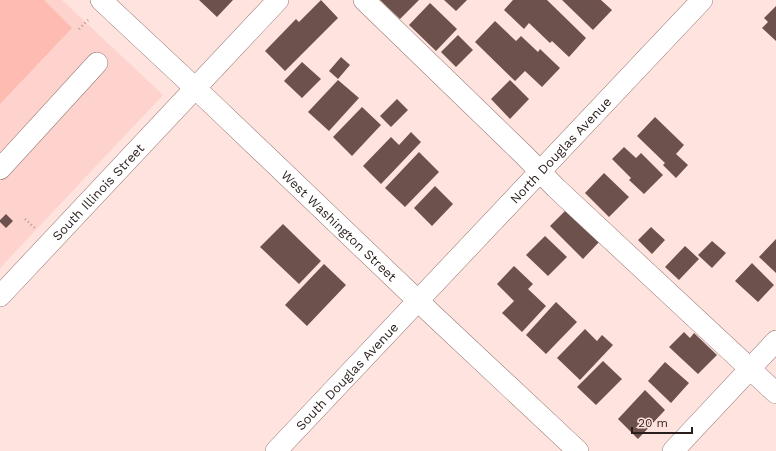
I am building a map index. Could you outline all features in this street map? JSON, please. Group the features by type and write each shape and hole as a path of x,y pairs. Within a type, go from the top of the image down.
{"street":[{"name":"West Washington Street","path":"101,0 418,300 568,448"},
{"name":"South Illinois Street","path":"0,296 278,0"},
{"path":"364,0 556,188 776,393"},
{"name":"North Douglas Avenue","path":"418,300 702,0"},
{"path":"0,169 97,63"},
{"name":"South Douglas Avenue","path":"276,451 418,300"},
{"path":"672,451 776,341"}],"path":[{"path":"79,29 88,20"},
{"path":"25,219 38,231"}],"shaded area":[{"path":"0,0 62,0 163,95 0,268"},
{"path":"0,0 44,0 72,28 0,104"}],"building":[{"path":"199,0 233,0 217,17"},
{"path":"321,0 338,18 285,71 265,51 296,19 299,22"},
{"path":"380,0 419,0 400,19"},
{"path":"444,0 467,0 456,11"},
{"path":"513,0 547,0 586,38 569,57 552,41 550,43 529,23 524,29 504,10"},
{"path":"562,0 601,0 612,10 593,30"},
{"path":"430,3 457,29 436,51 409,25"},
{"path":"776,6 776,41 762,28 768,22 764,18"},
{"path":"495,21 516,41 521,36 538,52 540,49 560,68 542,87 525,71 515,81 475,42"},
{"path":"458,35 473,50 456,67 441,52"},
{"path":"341,57 350,65 338,79 329,71"},
{"path":"302,62 321,79 302,98 284,81"},
{"path":"338,80 359,98 329,131 308,112"},
{"path":"510,80 529,99 510,119 491,99"},
{"path":"397,99 408,110 391,127 380,116"},
{"path":"362,107 381,125 352,156 333,137"},
{"path":"655,117 684,145 676,154 688,165 676,178 663,165 665,163 637,136"},
{"path":"411,132 421,142 381,184 363,166 391,137 399,145"},
{"path":"624,147 636,158 641,153 663,175 644,194 629,180 631,178 612,159"},
{"path":"419,152 439,172 405,207 385,188"},
{"path":"604,173 629,197 609,217 585,193"},
{"path":"435,186 453,204 432,226 414,208"},
{"path":"567,209 600,241 583,259 550,226"},
{"path":"6,214 13,221 6,228 0,220"},
{"path":"283,224 321,261 299,284 260,247"},
{"path":"651,227 665,240 652,254 638,240"},
{"path":"545,236 567,257 548,276 526,255"},
{"path":"776,239 776,273 759,257"},
{"path":"712,241 726,253 712,268 698,255"},
{"path":"685,246 699,259 679,280 665,267"},
{"path":"752,263 774,285 758,302 735,281"},
{"path":"324,264 346,285 307,326 285,305"},
{"path":"514,266 533,284 528,289 546,306 522,332 502,313 514,301 497,284"},
{"path":"556,302 577,322 546,354 526,335"},
{"path":"585,329 597,341 602,335 613,345 580,380 557,358"},
{"path":"684,332 690,338 694,333 717,355 698,374 669,347"},
{"path":"603,361 622,379 596,405 577,387"},
{"path":"665,362 689,383 671,403 648,381"},
{"path":"645,390 665,410 638,439 618,419"}]}
